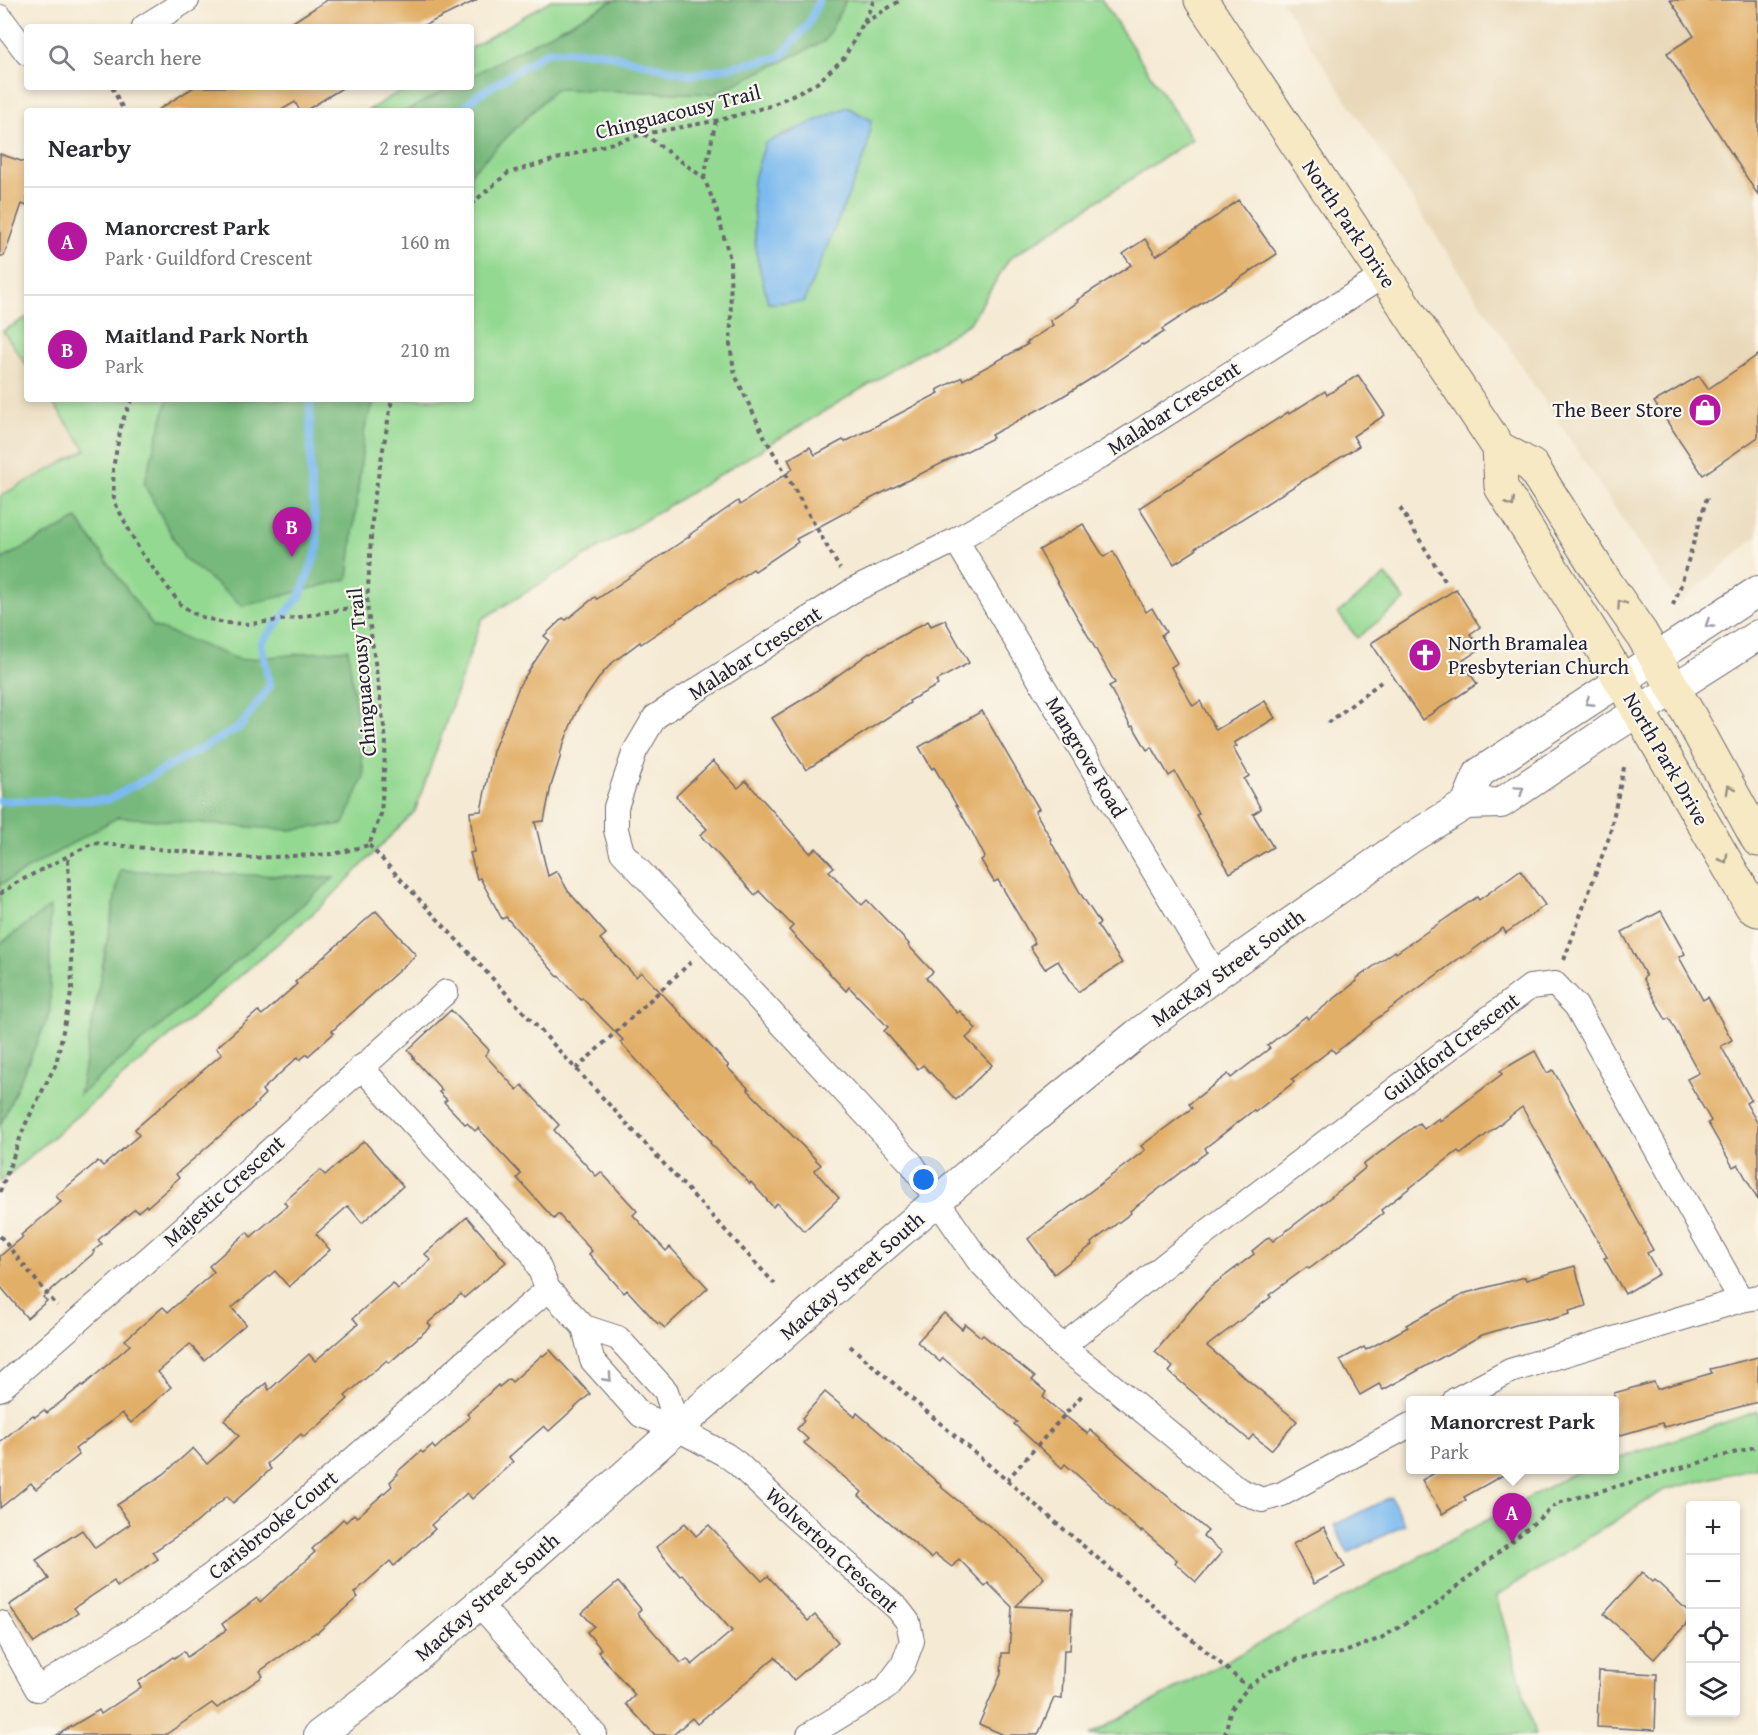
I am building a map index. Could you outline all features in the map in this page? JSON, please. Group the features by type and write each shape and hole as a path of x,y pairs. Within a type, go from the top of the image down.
{"main road":[{"name":"North Park Drive","path":"1201,0 1498,448 1532,466 1641,633 1758,840"},
{"name":"North Park Drive","path":"1498,448 1501,487 1621,681 1752,907 1758,910"}],"street":[{"path":"149,24 187,0"},
{"path":"0,17 24,49"},
{"name":"Malabar Crescent","path":"938,1201 912,1164 622,852 616,830 616,807 635,751 655,717 852,591 956,540 1095,459 1383,276"},
{"name":"Mangrove Road","path":"956,540 1216,975"},
{"path":"1758,591 1479,773 1466,804 1501,803 1758,635"},
{"name":"MacKay Street South","path":"319,1735 376,1692 479,1604 1022,1128 1137,1035 1216,975 1411,838 1466,804"},
{"path":"1464,1396 1509,1371 1749,1299 1576,1006 1555,984"},
{"name":"Guildford Crescent","path":"1062,1347 1200,1238 1530,987 1555,984"},
{"name":"Majestic Crescent","path":"0,1389 196,1217 446,992"},
{"path":"361,1067 533,1254 548,1289 584,1327 618,1338 666,1391 678,1429"},
{"path":"938,1201 978,1260 1062,1347 1239,1490 1262,1500 1282,1494 1406,1427"},
{"name":"Carisbrooke Court","path":"0,1623 38,1689 156,1616 271,1531 548,1289"},
{"path":"584,1327 592,1360 641,1414 678,1429"},
{"name":"Wolverton Crescent","path":"678,1429 737,1463 897,1609 908,1622 912,1641 903,1665 886,1688 808,1735"},
{"path":"479,1604 595,1735"}],"path":[{"path":"863,24 874,0"},
{"name":"Chinguacousy Trail","path":"474,201 508,173 644,134 716,120 770,106 817,83 844,58 863,24 901,0"},
{"path":"114,90 122,108"},
{"path":"704,178 716,120"},
{"path":"644,134 704,178 716,208 730,259 730,346 735,375 764,436 852,591"},
{"path":"131,402 122,422 113,468 114,501 140,551 181,605 207,619 224,623 250,624 367,605"},
{"name":"Chinguacousy Trail","path":"369,845 381,814 386,741 367,605 373,505 391,402"},
{"path":"1673,605 1708,494"},
{"path":"1400,508 1447,584"},
{"path":"1328,723 1382,682"},
{"path":"1555,984 1609,837 1625,763"},
{"path":"0,894 16,883 93,843 252,858 334,854 369,845 775,1284"},
{"path":"0,1192 25,1125 57,1064 72,989 68,855"},
{"path":"576,1069 710,945"},
{"path":"0,1236 73,1325"},
{"path":"850,1346 1248,1687"},
{"path":"1007,1480 1100,1376"},
{"path":"1225,1735 1230,1711 1248,1687 1270,1671 1301,1658 1342,1653 1381,1638 1434,1606 1558,1503 1758,1446"}],"shaded area":[{"path":"1281,0 1758,0 1758,535 1678,604"},
{"path":"0,327 24,362 24,402 52,402 86,450 0,496"}],"green space":[{"path":"551,0 1102,0 1192,139 1009,259 970,323 482,619 415,811 325,903 0,1182 0,496 86,450 52,402 474,402 474,108 372,108 402,90 474,90 474,46"},
{"path":"614,0 846,0 825,41 714,94 555,89 474,170 474,108 412,108 445,90 474,90 474,74"},
{"path":"24,319 24,362 3,331"},
{"path":"167,402 374,402 365,427 348,579 243,606 184,558 144,484"},
{"path":"77,519 153,626 240,660 348,649 364,776 344,824 289,830 118,817 0,885 0,560"},
{"path":"1386,575 1405,600 1357,638 1338,613"},
{"path":"120,870 334,878 79,1095"},
{"path":"50,907 50,1013 0,1126 0,944"},
{"path":"1758,1411 1758,1467 1664,1490 1496,1596 1536,1735 1090,1735 1572,1474 1619,1474 1619,1458"}],"water":[{"path":"847,107 871,120 867,150 804,302 768,303 756,253 752,185 765,143"},
{"path":"1391,1497 1405,1525 1348,1553 1334,1525"}],"building":[{"path":"327,0 477,0 427,24 290,24"},
{"path":"1670,0 1758,0 1758,195 1667,53 1694,36"},
{"path":"189,90 339,90 310,108 298,108 295,102 285,108 161,108"},
{"path":"0,154 24,162 24,205 22,204 4,256 0,256"},
{"path":"1238,200 1277,254 1162,329 1164,332 1060,398 991,435 993,438 796,539 798,542 755,571 753,569 641,644 640,642 612,663 577,710 560,754 544,821 535,822 548,876 557,871 568,891 606,934 600,939 636,977 641,972 729,1066 727,1067 748,1090 821,1165 814,1170 839,1198 804,1231 777,1203 773,1207 751,1182 750,1184 710,1143 711,1141 620,1042 623,1040 558,977 506,917 502,919 480,878 477,879 470,853 474,852 470,812 481,811 493,751 520,684 549,640 544,636 563,618 566,620 595,597 597,599 738,501 740,505 793,469 788,459 810,447 815,455 843,440 845,442 939,393 937,390 962,377 963,380 1028,344 1026,343 1053,325 1050,321 1078,302 1077,300 1131,265 1123,254 1145,239 1156,256"},
{"path":"1758,355 1758,437 1703,475 1654,402 1699,376 1708,389"},
{"path":"1358,375 1385,415 1353,436 1359,446 1195,548 1196,550 1174,564 1139,508 1288,412 1289,414 1325,391 1327,395"},
{"path":"1083,524 1104,557 1113,551 1146,612 1152,608 1166,632 1161,635 1177,663 1171,667 1193,706 1200,701 1216,730 1265,701 1275,718 1234,743 1237,746 1233,748 1249,776 1244,779 1261,809 1253,814 1273,847 1230,873 1196,815 1199,814 1175,772 1169,776 1152,747 1147,750 1133,726 1131,727 1109,686 1115,683 1039,550"},
{"name":"North Bramalea Presbyterian Church","path":"1456,589 1480,627 1470,634 1480,649 1462,661 1477,684 1422,720 1371,643"},
{"path":"945,620 969,663 936,681 938,685 909,701 910,703 806,770 772,718 813,693 868,654 928,621 931,626"},
{"path":"982,711 1039,809 1035,811 1082,896 1100,923 1097,925 1122,963 1078,992 1058,961 1045,969 1030,947 1035,943 998,880 994,882 981,860 985,857 971,830 934,767 932,769 919,747"},
{"path":"713,761 738,788 746,781 810,853 816,848 834,867 829,871 862,905 867,900 909,944 933,972 926,978 957,1013 960,1011 976,1029 966,1038 992,1065 956,1100 923,1065 918,1069 884,1031 888,1027 849,987 846,991 789,930 793,926 759,891 755,895 700,835 707,829 676,796"},
{"path":"1520,870 1545,905 1506,933 1503,928 1371,1023 1335,1053 1332,1049 1292,1079 1294,1082 1205,1148 1207,1152 1130,1211 1131,1213 1054,1274 1028,1239 1145,1150 1141,1146 1192,1108 1189,1104 1228,1074 1231,1078 1270,1048 1267,1046 1306,1016 1308,1019 1357,981 1356,979 1395,951 1396,953 1477,897 1479,900"},
{"path":"376,911 416,955 332,1031 334,1033 308,1056 307,1054 300,1060 298,1057 262,1090 265,1094 258,1103 176,1174 179,1178 171,1186 147,1207 146,1205 138,1212 135,1209 98,1240 102,1244 93,1251 95,1252 43,1297 47,1301 27,1318 0,1286 0,1256 23,1237 21,1235 61,1202 56,1196 98,1161 103,1166 139,1135 135,1129 222,1054 216,1048 258,1011 262,1015 297,984 295,982"},
{"path":"1661,911 1685,954 1679,957 1703,1000 1708,997 1732,1040 1721,1046 1751,1100 1746,1103 1758,1124 1758,1200 1738,1164 1733,1167 1708,1123 1711,1121 1687,1079 1699,1073 1669,1018 1666,1020 1643,978 1646,976 1622,932"},
{"path":"451,1010 489,1050 485,1055 517,1090 522,1085 559,1125 554,1130 596,1176 601,1172 637,1211 633,1215 666,1251 670,1247 708,1288 665,1328 658,1324 627,1290 624,1293 589,1254 592,1251 558,1214 554,1219 517,1178 521,1174 478,1128 475,1131 467,1123 465,1124 444,1102 447,1100 439,1092 442,1090 413,1058 408,1050"},
{"path":"1535,1051 1547,1073 1553,1070 1645,1233 1653,1250 1647,1253 1659,1274 1625,1294 1604,1258 1607,1257 1522,1107 1461,1154 1458,1151 1381,1210 1383,1213 1309,1269 1307,1267 1269,1295 1271,1297 1207,1346 1297,1421 1271,1450 1253,1435 1249,1440 1169,1372 1173,1367 1155,1352 1209,1288 1254,1254 1252,1251 1269,1237 1273,1241 1353,1180 1365,1168 1363,1165 1419,1123 1424,1129 1439,1118 1440,1121 1502,1074 1500,1071"},
{"path":"364,1141 403,1186 362,1223 348,1206 316,1234 330,1250 289,1287 275,1271 232,1308 246,1324 204,1360 190,1344 158,1372 171,1387 131,1423 122,1413 75,1449 79,1455 36,1489 31,1483 0,1508 0,1442 33,1415 35,1417 44,1410 47,1413 83,1386 130,1345 125,1340 163,1307 168,1312 214,1272 209,1266 247,1232 251,1237 287,1206 284,1202 320,1170 325,1175"},
{"path":"467,1217 506,1262 464,1298 461,1294 428,1323 431,1326 389,1363 387,1360 345,1396 348,1399 315,1429 304,1437 301,1434 267,1464 271,1469 233,1503 227,1496 196,1523 153,1552 158,1559 117,1587 114,1581 74,1608 78,1613 34,1643 9,1605 49,1579 36,1560 82,1530 95,1548 130,1524 117,1505 164,1474 193,1448 207,1464 239,1436 224,1420 266,1383 269,1390 309,1354 315,1361 358,1324 353,1318 393,1283 398,1289 431,1260 425,1254"},
{"path":"1575,1266 1586,1306 1569,1311 1570,1314 1519,1324 1482,1335 1383,1390 1379,1384 1360,1395 1340,1360 1364,1347 1366,1350 1408,1327 1406,1325 1466,1293 1525,1277 1526,1280"},
{"path":"944,1313 962,1329 965,1324 981,1337 983,1335 1035,1377 1032,1380 1046,1392 1043,1397 1088,1434 1090,1430 1208,1531 1203,1536 1222,1552 1196,1582 1175,1563 1177,1560 1142,1530 1141,1532 1065,1464 1062,1468 1014,1424 1017,1422 943,1358 940,1362 917,1342"},
{"path":"550,1350 590,1394 549,1431 544,1426 509,1457 513,1462 472,1499 467,1493 431,1525 435,1529 394,1566 390,1561 354,1593 358,1597 317,1633 260,1671 263,1676 217,1708 212,1703 165,1735 57,1735 99,1710 101,1714 141,1687 138,1682 173,1657 184,1651 187,1657 226,1630 222,1624 257,1598 260,1602 315,1552 312,1549 343,1519 346,1522 354,1514 357,1517 392,1486 390,1482 398,1474 396,1473 421,1451 423,1453 432,1445 435,1449 470,1417 467,1414 498,1385 499,1387 509,1379 512,1382"},
{"path":"1758,1357 1758,1402 1664,1427 1662,1423 1619,1436 1619,1396 1614,1396 1614,1393 1654,1382 1657,1389 1712,1373 1710,1369"},
{"path":"825,1392 855,1417 857,1413 941,1487 1010,1543 1044,1578 1016,1606 1072,1609 1070,1650 1064,1650 1062,1699 1054,1698 1038,1735 1004,1735 979,1724 1001,1674 1002,1653 1009,1653 1012,1607 988,1583 985,1586 959,1559 952,1567 935,1554 931,1558 859,1496 862,1492 804,1443 808,1439 797,1429 804,1421 802,1418"},
{"path":"1433,1474 1505,1474 1464,1497 1466,1500 1442,1514 1422,1480"},
{"path":"685,1523 696,1536 709,1525 762,1581 768,1576 808,1621 815,1615 838,1642 794,1680 775,1657 697,1724 692,1718 673,1735 655,1735 626,1704 635,1695 598,1652 601,1649 587,1632 594,1626 582,1613 618,1582 641,1609 637,1613 681,1663 687,1659 692,1665 732,1631 656,1547"},
{"path":"1324,1527 1345,1567 1314,1584 1293,1544"},
{"path":"1642,1572 1653,1582 1655,1580 1686,1609 1686,1624 1654,1659 1604,1614"},
{"path":"1599,1671 1657,1674 1655,1730 1597,1727"}],"waterway":[{"path":"463,108 476,96 548,51 599,52 692,75 780,57 808,25 819,0"},
{"path":"0,801 108,800 240,727 270,686 261,643 300,596 318,548 311,482 310,402"}],"place":[{"name":"The Beer Store","path":"1705,410"},
{"name":"Maitland Park North","path":"292,557"},
{"name":"North Bramalea Presbyterian Church","path":"1425,655"},
{"name":"Manorcrest Park","path":"1512,1543"}]}
